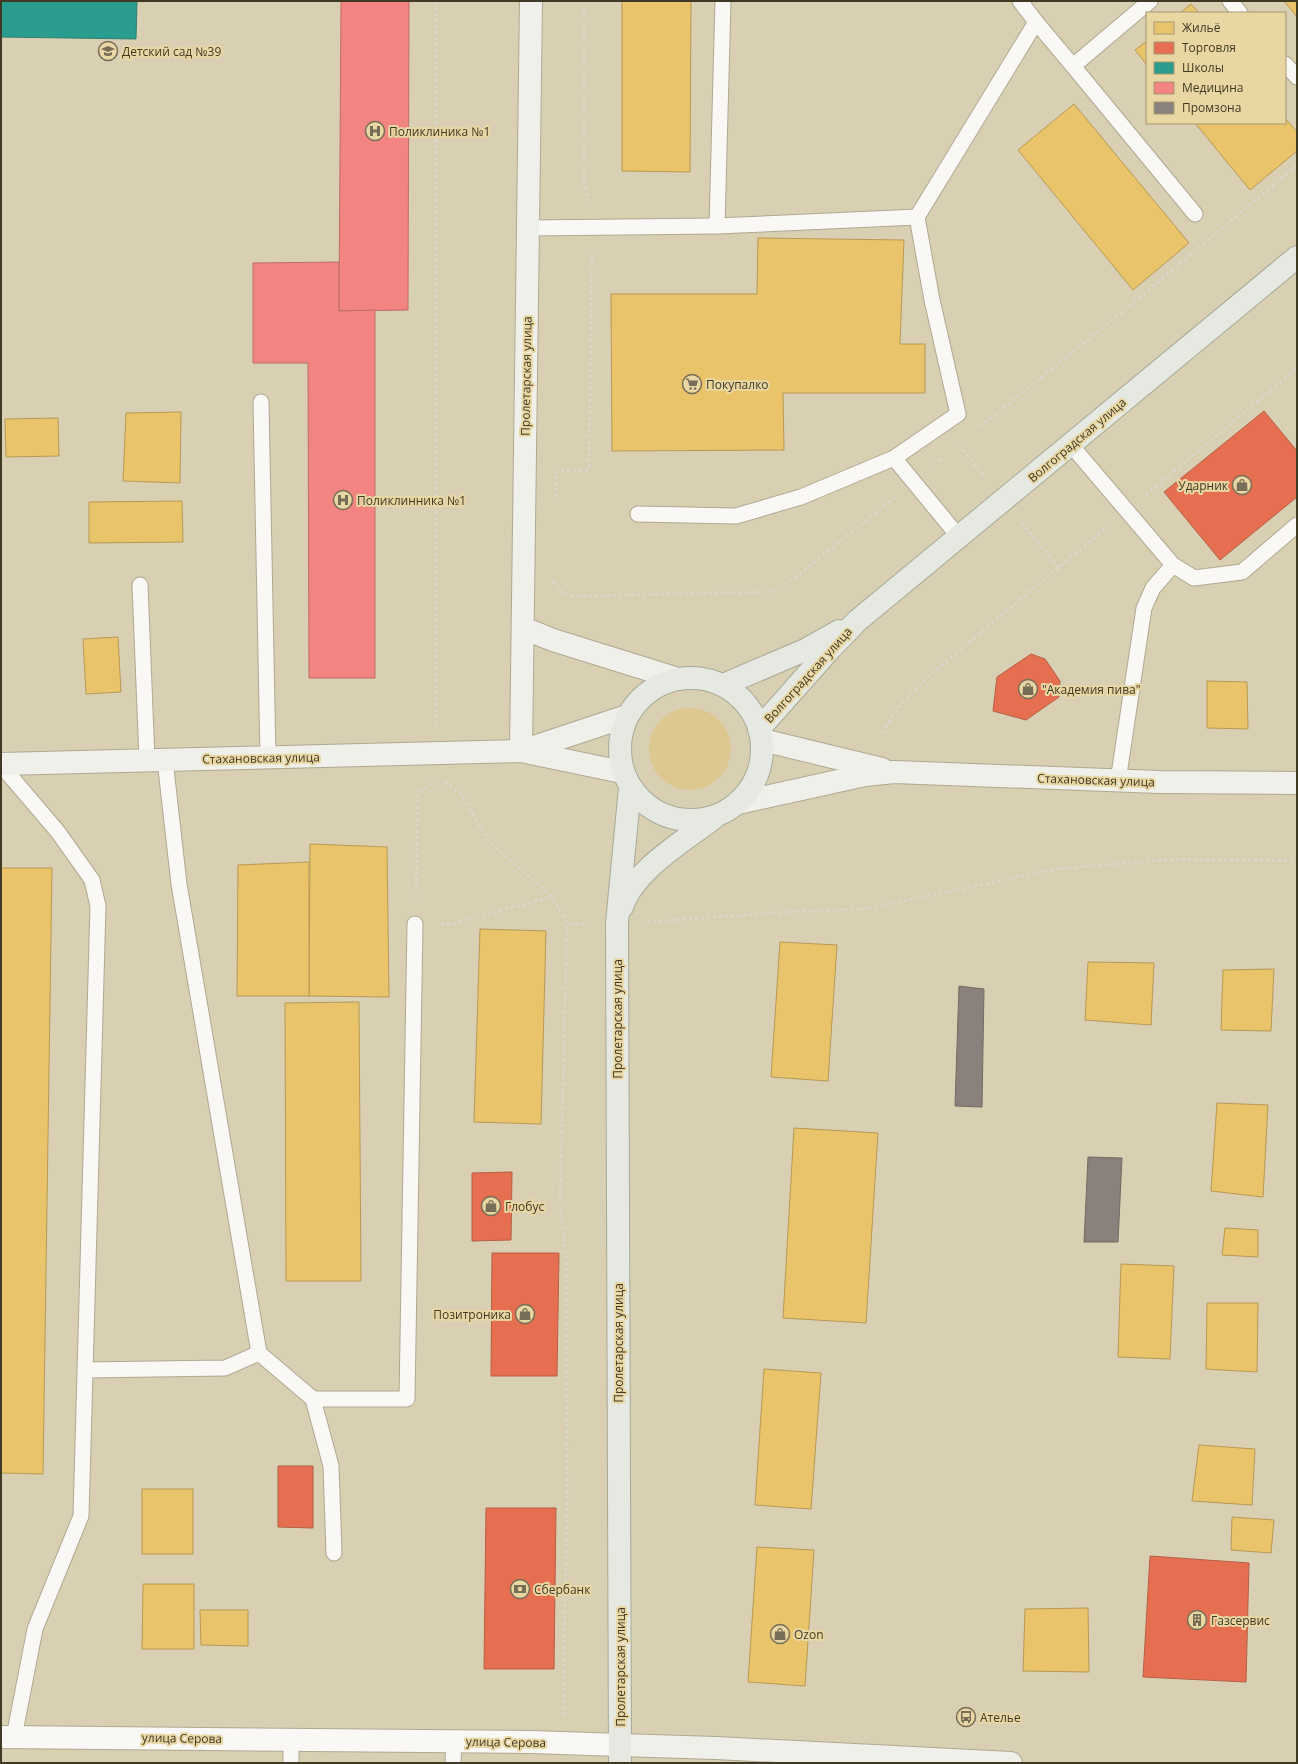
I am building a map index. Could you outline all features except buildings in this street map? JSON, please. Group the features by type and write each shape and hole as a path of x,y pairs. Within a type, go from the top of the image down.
{"main road":[{"name":"Волгоградская улица","path":"761,734 831,648 857,621 1297,257"},
{"name":"Волгоградская улица","path":"723,685 805,650 857,621"},
{"name":"Пролетарская улица","path":"620,1754 617,924 626,780 619,755 620,735 626,716 638,700 665,682 692,678 705,679 723,685 739,696 751,711 761,734"},
{"path":"626,780 641,802 658,813 676,820 696,821 715,817 728,811 738,803 753,785 761,763 761,734"},
{"name":"Пролетарская улица","path":"617,924 624,902 636,882 656,863 715,817"}],"street":[{"name":"Пролетарская улица","path":"521,751 531,1"},
{"path":"523,628 553,640 678,679"},
{"name":"Стахановская улица","path":"521,751 626,716"},
{"name":"Стахановская улица","path":"761,734 894,772"},
{"name":"Стахановская улица","path":"1,765 521,751 626,780"},
{"name":"Стахановская улица","path":"738,803 865,775 894,772 1118,781 1297,783"},
{"name":"улица Серова","path":"7,1737 563,1743 620,1754 716,1748 1011,1763"}],"lane":[{"path":"717,226 723,1"},
{"path":"1020,1 1195,214"},
{"path":"1074,66 1150,1"},
{"path":"1230,1 1239,12"},
{"path":"638,514 736,516 801,497 894,458 958,414 932,300 917,217 1036,22"},
{"path":"1286,65 1297,77"},
{"path":"528,228 717,226 917,217"},
{"path":"261,402 268,758"},
{"path":"1071,445 1173,565 1194,578 1242,572 1297,525"},
{"path":"894,458 959,537"},
{"path":"1118,781 1144,608 1153,588 1173,565"},
{"path":"140,585 156,760 179,884 259,1353 313,1399 330,1466 334,1554"},
{"path":"1,765 58,832 92,880 98,906 81,1516 34,1629 7,1737"},
{"path":"313,1399 407,1399 415,924"},
{"path":"85,1370 225,1368 259,1353"},
{"path":"291,1739 291,1763"},
{"path":"453,1763 454,1741"}],"path":[{"path":"436,1 436,781"},
{"path":"555,502 557,471 590,470 592,227 584,183 584,1"},
{"path":"978,429 1132,304 1297,165"},
{"path":"882,733 898,708 930,675 1297,368"},
{"path":"953,449 959,444"},
{"path":"552,580 560,591 571,596 771,592 788,584 948,454"},
{"path":"553,897 450,924 415,924 418,794 436,781 445,782 460,793 490,843 553,897 567,924 560,1203 566,1256 567,1499 563,1743"},
{"path":"567,924 617,924 786,912 865,909 1057,869 1178,859 1297,861"}],"shaded area":[{"path":"690,708 706,712 719,720 727,733 731,749 727,765 719,778 706,786 690,790 674,786 661,778 653,765 649,749 653,733 661,720 674,712"}],"place":[{"name":"Детский сад №39","path":"108,51"},
{"name":"Поликлиника №1","path":"375,131"},
{"name":"Покупалко","path":"692,384"},
{"name":"Ударник","path":"1242,485"},
{"name":"Поликлинника №1","path":"343,500"},
{"name":"\"Академия пива\"","path":"1028,689"},
{"name":"Глобус","path":"491,1206"},
{"name":"Позитроника","path":"525,1314"},
{"name":"Сбербанк","path":"520,1589"},
{"name":"Газсервис","path":"1197,1620"},
{"name":"Ozon","path":"780,1634"},
{"name":"Ателье","path":"966,1717"}]}
